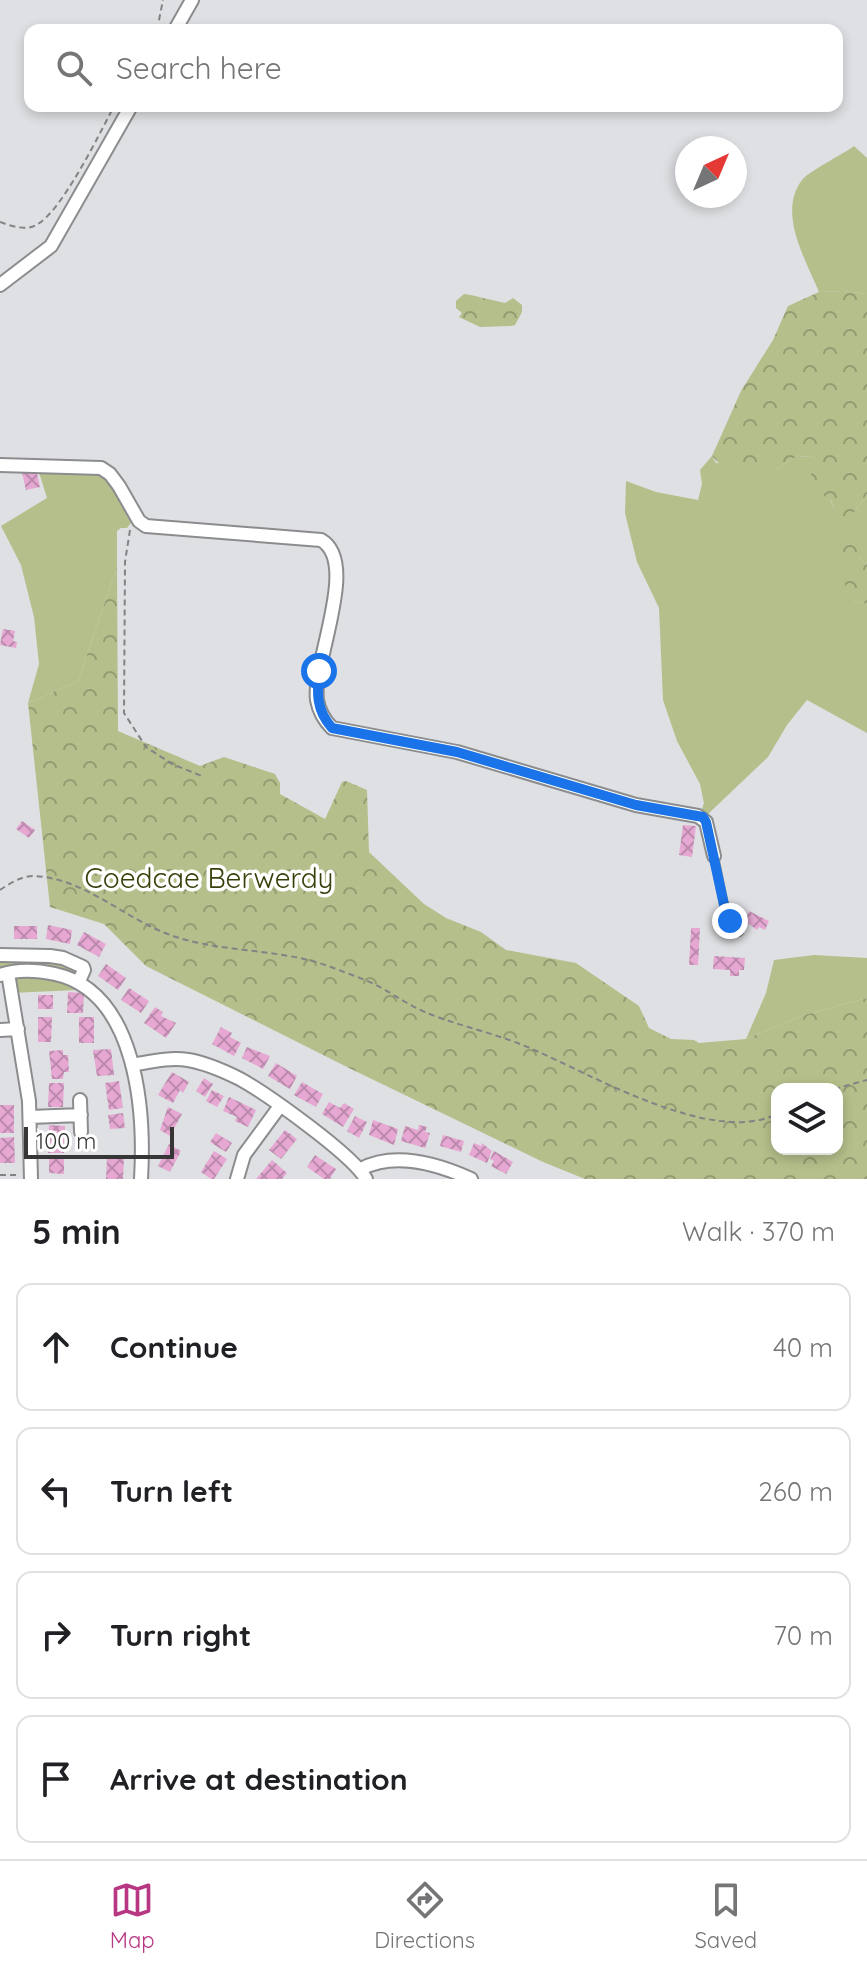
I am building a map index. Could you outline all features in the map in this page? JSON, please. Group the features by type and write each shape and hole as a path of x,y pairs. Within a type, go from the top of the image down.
{"street":[{"path":"178,24 192,0"},
{"path":"0,285 51,246 128,112"},
{"path":"0,465 101,468 110,474 139,521 146,526 321,540 329,545 335,559 335,590 319,671 317,698 320,711 332,728 457,752 636,805 703,817 714,856"},
{"path":"0,955 63,958 83,967 79,981"},
{"path":"31,1177 30,1117 18,1029 4,974 44,972 79,981 115,1019 132,1065 142,1139 141,1179"},
{"path":"0,1030 18,1029"},
{"path":"132,1065 167,1059 186,1060 204,1064 243,1081 280,1106 363,1174 380,1163 412,1161 471,1179"},
{"path":"80,1100 81,1132"},
{"path":"237,1179 250,1144 280,1106"},
{"path":"30,1117 81,1115"}],"lane":[{"path":"714,856 726,914 739,932"}],"path":[{"path":"158,24 163,0"},
{"path":"0,222 28,227 45,219 76,174 111,112"},
{"path":"139,521 130,529 125,553 124,713 146,747 172,764 204,777"},
{"path":"0,890 30,876 50,879 76,888 165,933 207,945 326,965 374,984 433,1016 490,1032 639,1099 734,1124 771,1115"},
{"path":"843,1087 867,1080"},
{"path":"0,1175 31,1177"}],"green space":[{"path":"854,146 867,158 867,294 819,292 796,236 792,207 795,193 806,176"},
{"path":"819,292 867,294 867,494 845,520 834,509 831,500 813,489 811,474 817,467 814,457 797,456 776,470 722,467 712,456 741,391 773,340 788,306"},
{"path":"464,294 505,303 513,298 522,305 522,312 515,325 480,327 459,317 462,313 456,308 456,301"},
{"path":"712,456 716,463 776,470 797,456 814,457 834,509 853,514 867,494 867,565 859,557 853,601 867,604 867,733 807,700 768,757 707,815 702,809 704,803 700,784 677,741 663,700 659,608 637,562 625,513 626,481 656,492 698,500 702,484 700,470"},
{"path":"38,469 88,469 108,477 134,519 127,528 117,531 117,567 78,681 28,703 39,664 34,617 21,565 1,526 47,498"},
{"path":"853,539 859,557 867,565 867,604 853,601 841,572 842,550 845,543"},
{"name":"Coedcae Berwerdy","path":"117,567 118,731 200,766 224,757 275,774 280,783 280,794 325,819 342,782 367,790 369,852 424,904 446,918 481,932 506,950 576,963 639,1006 649,1028 671,1039 699,1043 746,1039 804,1015 867,998 867,1179 585,1179 543,1162 349,1068 146,966 104,924 50,907 28,703 78,681"},
{"path":"0,955 76,963 79,981 76,990 11,993 0,975"},
{"path":"814,955 867,958 867,998 804,1015 746,1039 766,993 774,960"}],"building":[{"path":"36,469 40,487 26,490 22,473"},
{"path":"3,629 15,631 13,641 17,642 16,648 0,645"},
{"path":"22,821 35,830 29,838 16,829"},
{"path":"683,825 696,826 692,857 679,855"},
{"path":"749,911 769,921 765,930 759,927 757,930 745,921"},
{"path":"48,925 72,930 70,944 46,939"},
{"path":"14,926 37,926 37,939 14,939"},
{"path":"691,928 700,928 698,965 689,965"},
{"path":"84,932 106,944 99,957 77,945"},
{"path":"714,956 745,958 744,970 739,970 739,976 730,976 730,970 713,969"},
{"path":"106,964 126,978 118,990 98,976"},
{"path":"129,988 149,1001 141,1013 121,1000"},
{"path":"68,992 84,993 83,1013 67,1013"},
{"path":"38,995 53,995 53,1009 38,1009"},
{"path":"155,1007 163,1012 161,1016 176,1023 166,1038 144,1023"},
{"path":"38,1017 52,1017 51,1042 38,1042"},
{"path":"79,1017 94,1017 94,1043 79,1043"},
{"path":"221,1027 241,1043 234,1056 212,1044"},
{"path":"247,1047 270,1056 263,1069 242,1058"},
{"path":"111,1049 114,1075 97,1076 93,1050"},
{"path":"63,1050 63,1055 68,1055 69,1072 64,1072 63,1079 52,1079 49,1051"},
{"path":"276,1063 297,1076 290,1089 268,1076"},
{"path":"172,1072 189,1082 173,1103 158,1095"},
{"path":"204,1078 213,1084 205,1097 196,1091"},
{"path":"119,1081 123,1108 109,1110 105,1083"},
{"path":"302,1082 323,1094 316,1107 294,1095"},
{"path":"49,1083 64,1083 63,1107 48,1107"},
{"path":"212,1090 224,1096 217,1107 206,1101"},
{"path":"229,1097 256,1110 248,1127 235,1121 237,1117 223,1111"},
{"path":"329,1102 340,1108 344,1103 354,1109 343,1127 322,1114"},
{"path":"0,1105 14,1105 14,1133 0,1133"},
{"path":"168,1107 182,1114 170,1136 160,1130"},
{"path":"123,1113 125,1128 110,1129 108,1115"},
{"path":"355,1116 367,1122 359,1138 347,1131"},
{"path":"373,1120 398,1129 394,1145 369,1135"},
{"path":"49,1125 65,1126 64,1153 48,1153"},
{"path":"419,1125 427,1127 425,1132 430,1133 425,1148 401,1141 405,1126 418,1130"},
{"path":"285,1130 297,1139 281,1159 269,1150"},
{"path":"216,1133 232,1143 226,1152 210,1142"},
{"path":"443,1135 464,1141 461,1152 440,1146"},
{"path":"14,1137 15,1163 0,1163 0,1138"},
{"path":"474,1143 481,1146 482,1143 492,1151 487,1163 469,1155"},
{"path":"169,1144 181,1151 170,1172 158,1166"},
{"path":"214,1151 227,1159 211,1179 201,1172"},
{"path":"494,1151 513,1162 506,1174 491,1166"},
{"path":"315,1155 336,1169 330,1179 324,1179 307,1167"},
{"path":"49,1157 64,1158 64,1174 49,1173"},
{"path":"107,1157 124,1157 123,1179 106,1179"},
{"path":"272,1160 287,1173 282,1179 256,1179"}],"route":[{"path":"319,671 317,698 320,711 332,728 457,752 636,805 703,817 730,921"}]}
